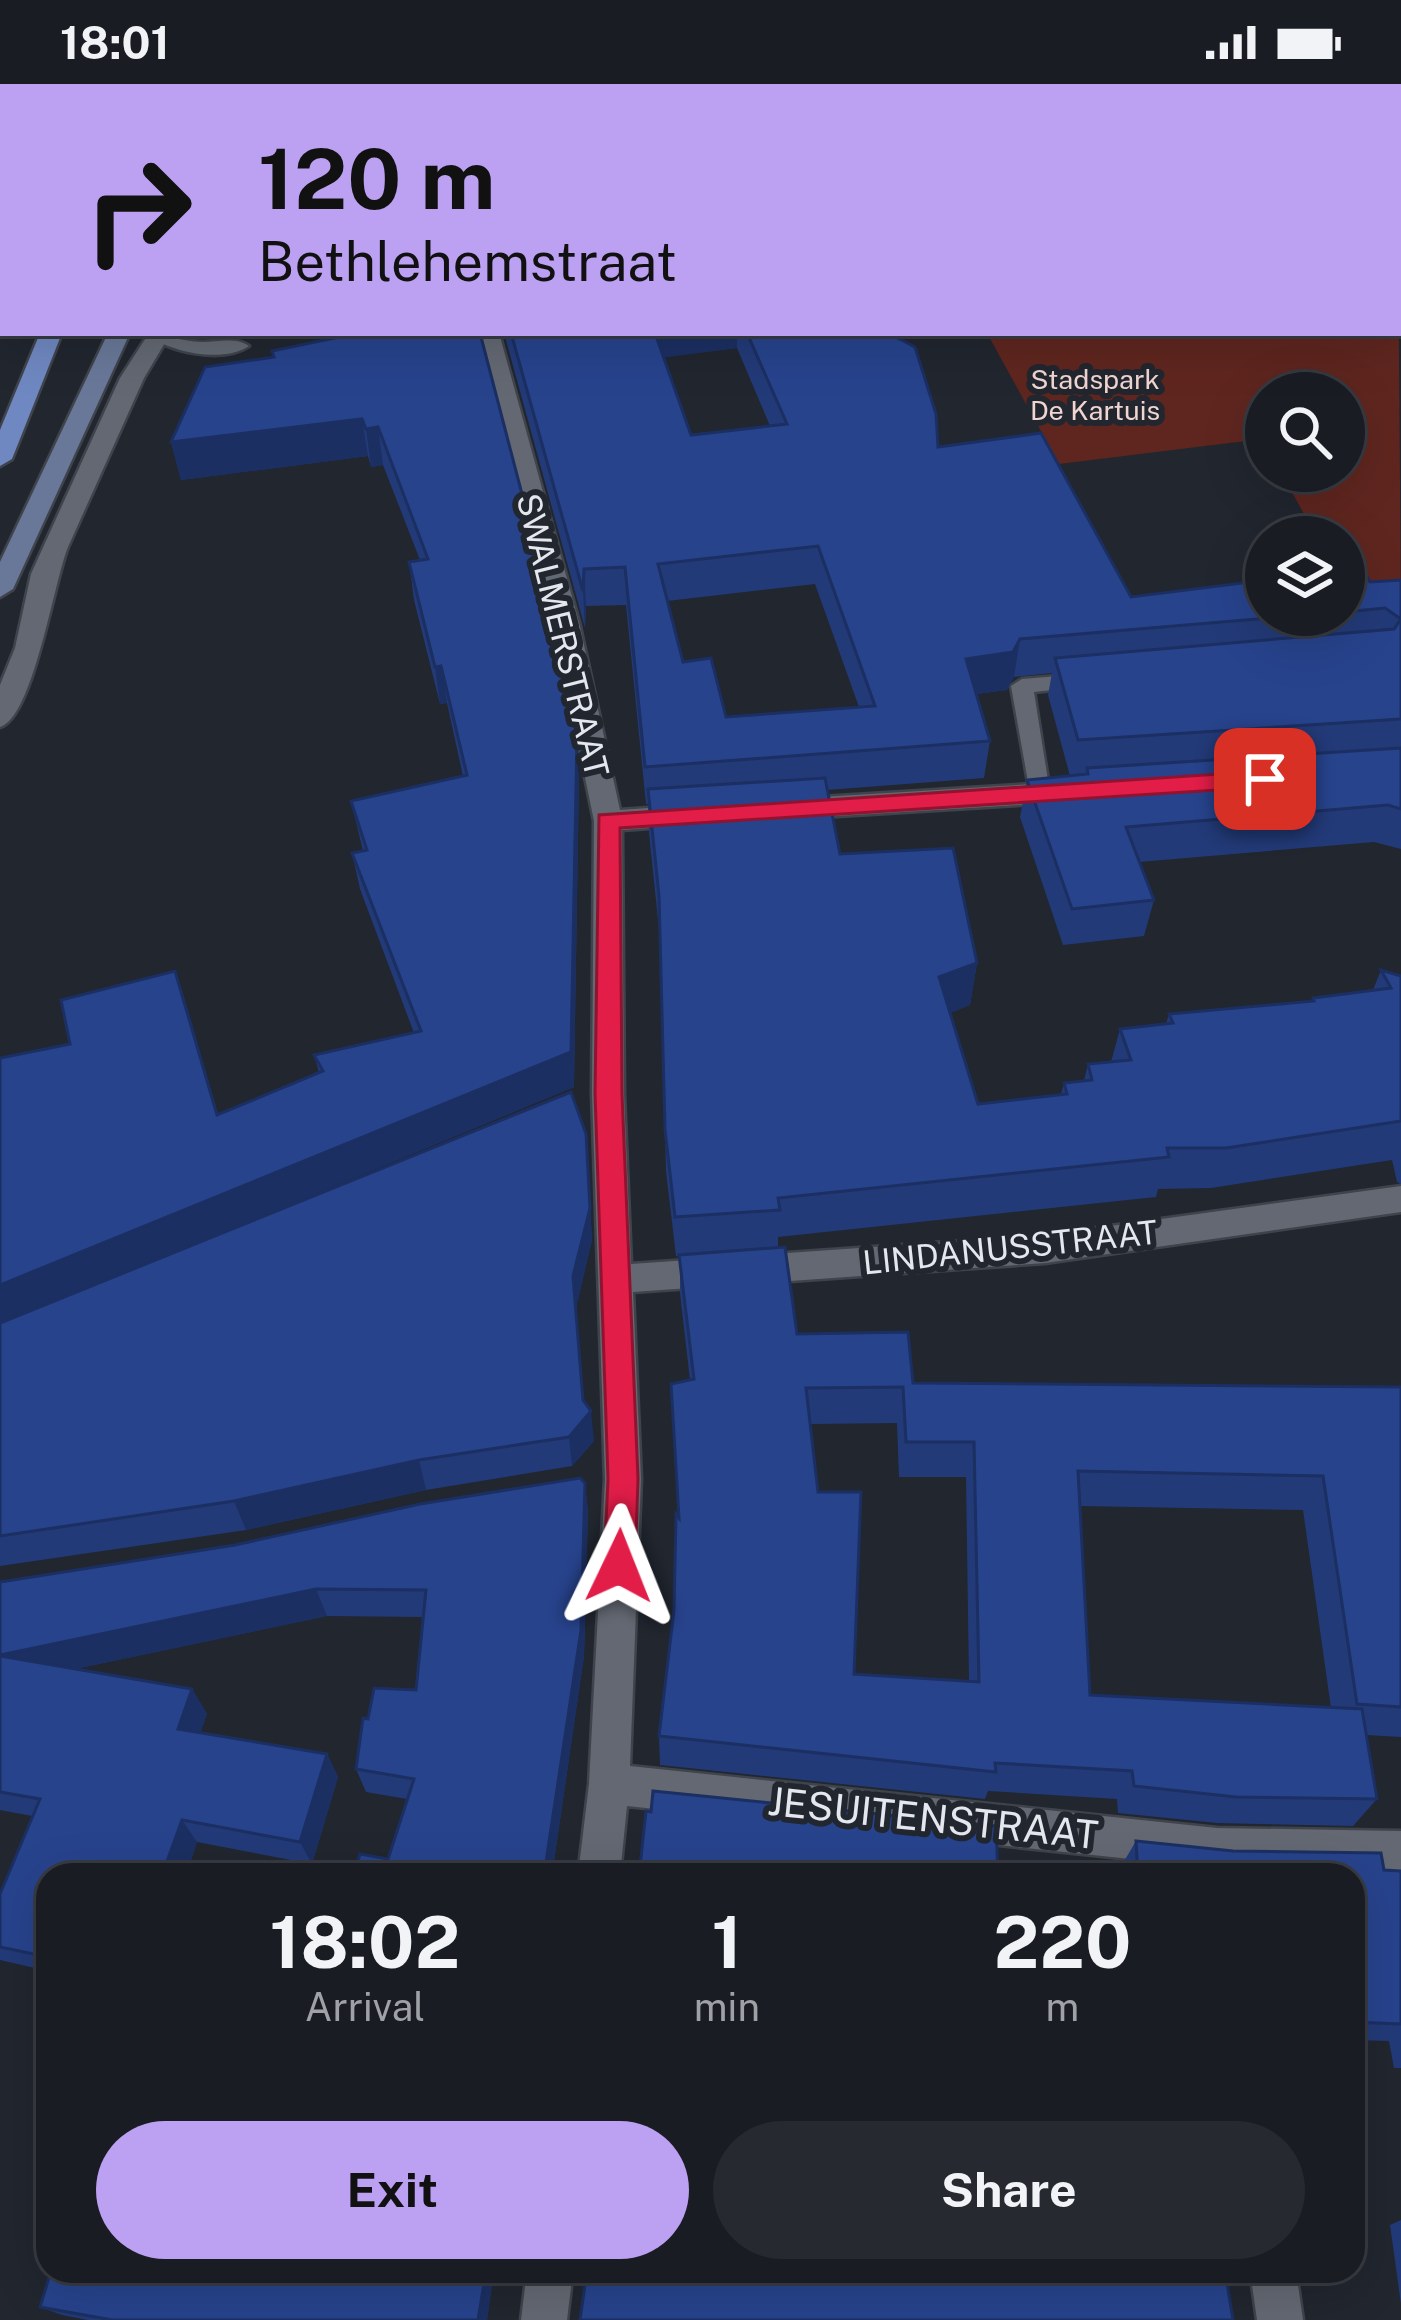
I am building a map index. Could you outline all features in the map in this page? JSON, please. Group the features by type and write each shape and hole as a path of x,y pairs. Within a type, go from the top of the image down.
{"main road":[{"path":"0,458 50,336"},
{"path":"0,589 117,336"}],"street":[{"path":"0,718 55,547 155,336"},
{"name":"SWALMERSTRAAT","path":"489,336 566,622 608,820 608,1094 623,1479 609,1784 600,1863"},
{"path":"608,820 1107,789"},
{"path":"565,1112 608,1094"},
{"name":"LINDANUSSTRAAT","path":"617,1279 1045,1249 1401,1199"},
{"path":"580,1486 623,1479"},
{"name":"JESUITENSTRAAT","path":"609,1784 1219,1862 1401,1851"},
{"path":"544,2320 549,2283"},
{"path":"1275,2283 1280,2320"}],"lane":[{"path":"161,336 193,348 240,346"},
{"path":"1039,794 1022,686 1115,678"}],"green space":[{"name":"Stadspark De Kartuis","path":"989,336 1399,336 1401,616 1365,596 1365,516 1305,516 1292,492 1365,492 1365,372 1245,372 1245,441 1059,464"}],"building":[{"path":"344,336 481,336 546,586 577,736 571,1052 0,1285 0,1058 70,1044 61,1000 175,971 217,1115 323,1071 314,1055 421,1031 352,853 367,850 351,801 467,775 409,562 428,559 378,427 366,429 362,419 171,442 205,367 274,357 272,351"},
{"path":"512,336 656,336 691,435 787,424 748,336 897,336 915,347 936,414 938,447 1041,433 1131,597 1245,583 1245,620 1020,639 1013,652 966,659 990,741 645,767 625,567 584,569 583,591","holes":["818,546 875,706 726,717 711,658 683,662 658,564"]},
{"path":"1365,573 1370,582 1401,580 1401,619 1385,608 1365,610"},
{"path":"1401,619 1401,719 1078,740 1055,658 1312,636 1365,636 1365,631 1394,629"},
{"path":"1401,748 1401,809 1388,805 1126,827 1154,900 1072,909 1027,780 1088,774 1087,768"},
{"path":"825,778 840,854 953,848 977,963 939,977 978,1104 1067,1094 1064,1083 1092,1080 1088,1064 1131,1060 1120,1029 1173,1023 1169,1014 1314,1001 1391,988 1381,970 1401,976 1401,1121 1226,1148 1167,1148 1169,1157 778,1198 780,1210 675,1217 665,1130 659,896 648,789"},
{"path":"571,1092 586,1134 590,1208 573,1276 583,1400 591,1411 569,1437 419,1460 234,1501 0,1536 0,1323"},
{"path":"785,1247 797,1334 908,1332 913,1383 1401,1387 1401,1707 1357,1704 1323,1476 1078,1471 1090,1695 1362,1709 1377,1799 1236,1797 1134,1786 1132,1771 995,1763 996,1772 659,1736 674,1610 676,1514 679,1518 671,1384 694,1379 679,1255","holes":["903,1387 906,1442 974,1442 979,1682 854,1674 861,1492 818,1492 806,1388"]},
{"path":"580,1478 585,1483 581,1630 546,1863 357,1863 360,1854 388,1859 414,1779 356,1769 363,1718 368,1719 374,1688 416,1690 426,1590 316,1589 0,1655 0,1582 235,1545 420,1504"},
{"path":"0,1656 192,1689 178,1729 327,1754 300,1842 182,1820 166,1863 36,1863 36,1954 0,1947 0,1894 40,1799 0,1792"},
{"path":"653,1791 996,1826 998,1863 640,1863 646,1811 651,1812"},
{"path":"1136,1841 1233,1851 1381,1853 1384,1870 1401,1871 1401,2024 1365,2022 1365,1863 1137,1863"},
{"path":"47,2283 484,2283 478,2320 112,2320 40,2307"},
{"path":"585,2283 1227,2283 1233,2320 580,2320"}],"route":[{"path":"619,1566 623,1479 608,1094 608,820 1265,779"}]}
